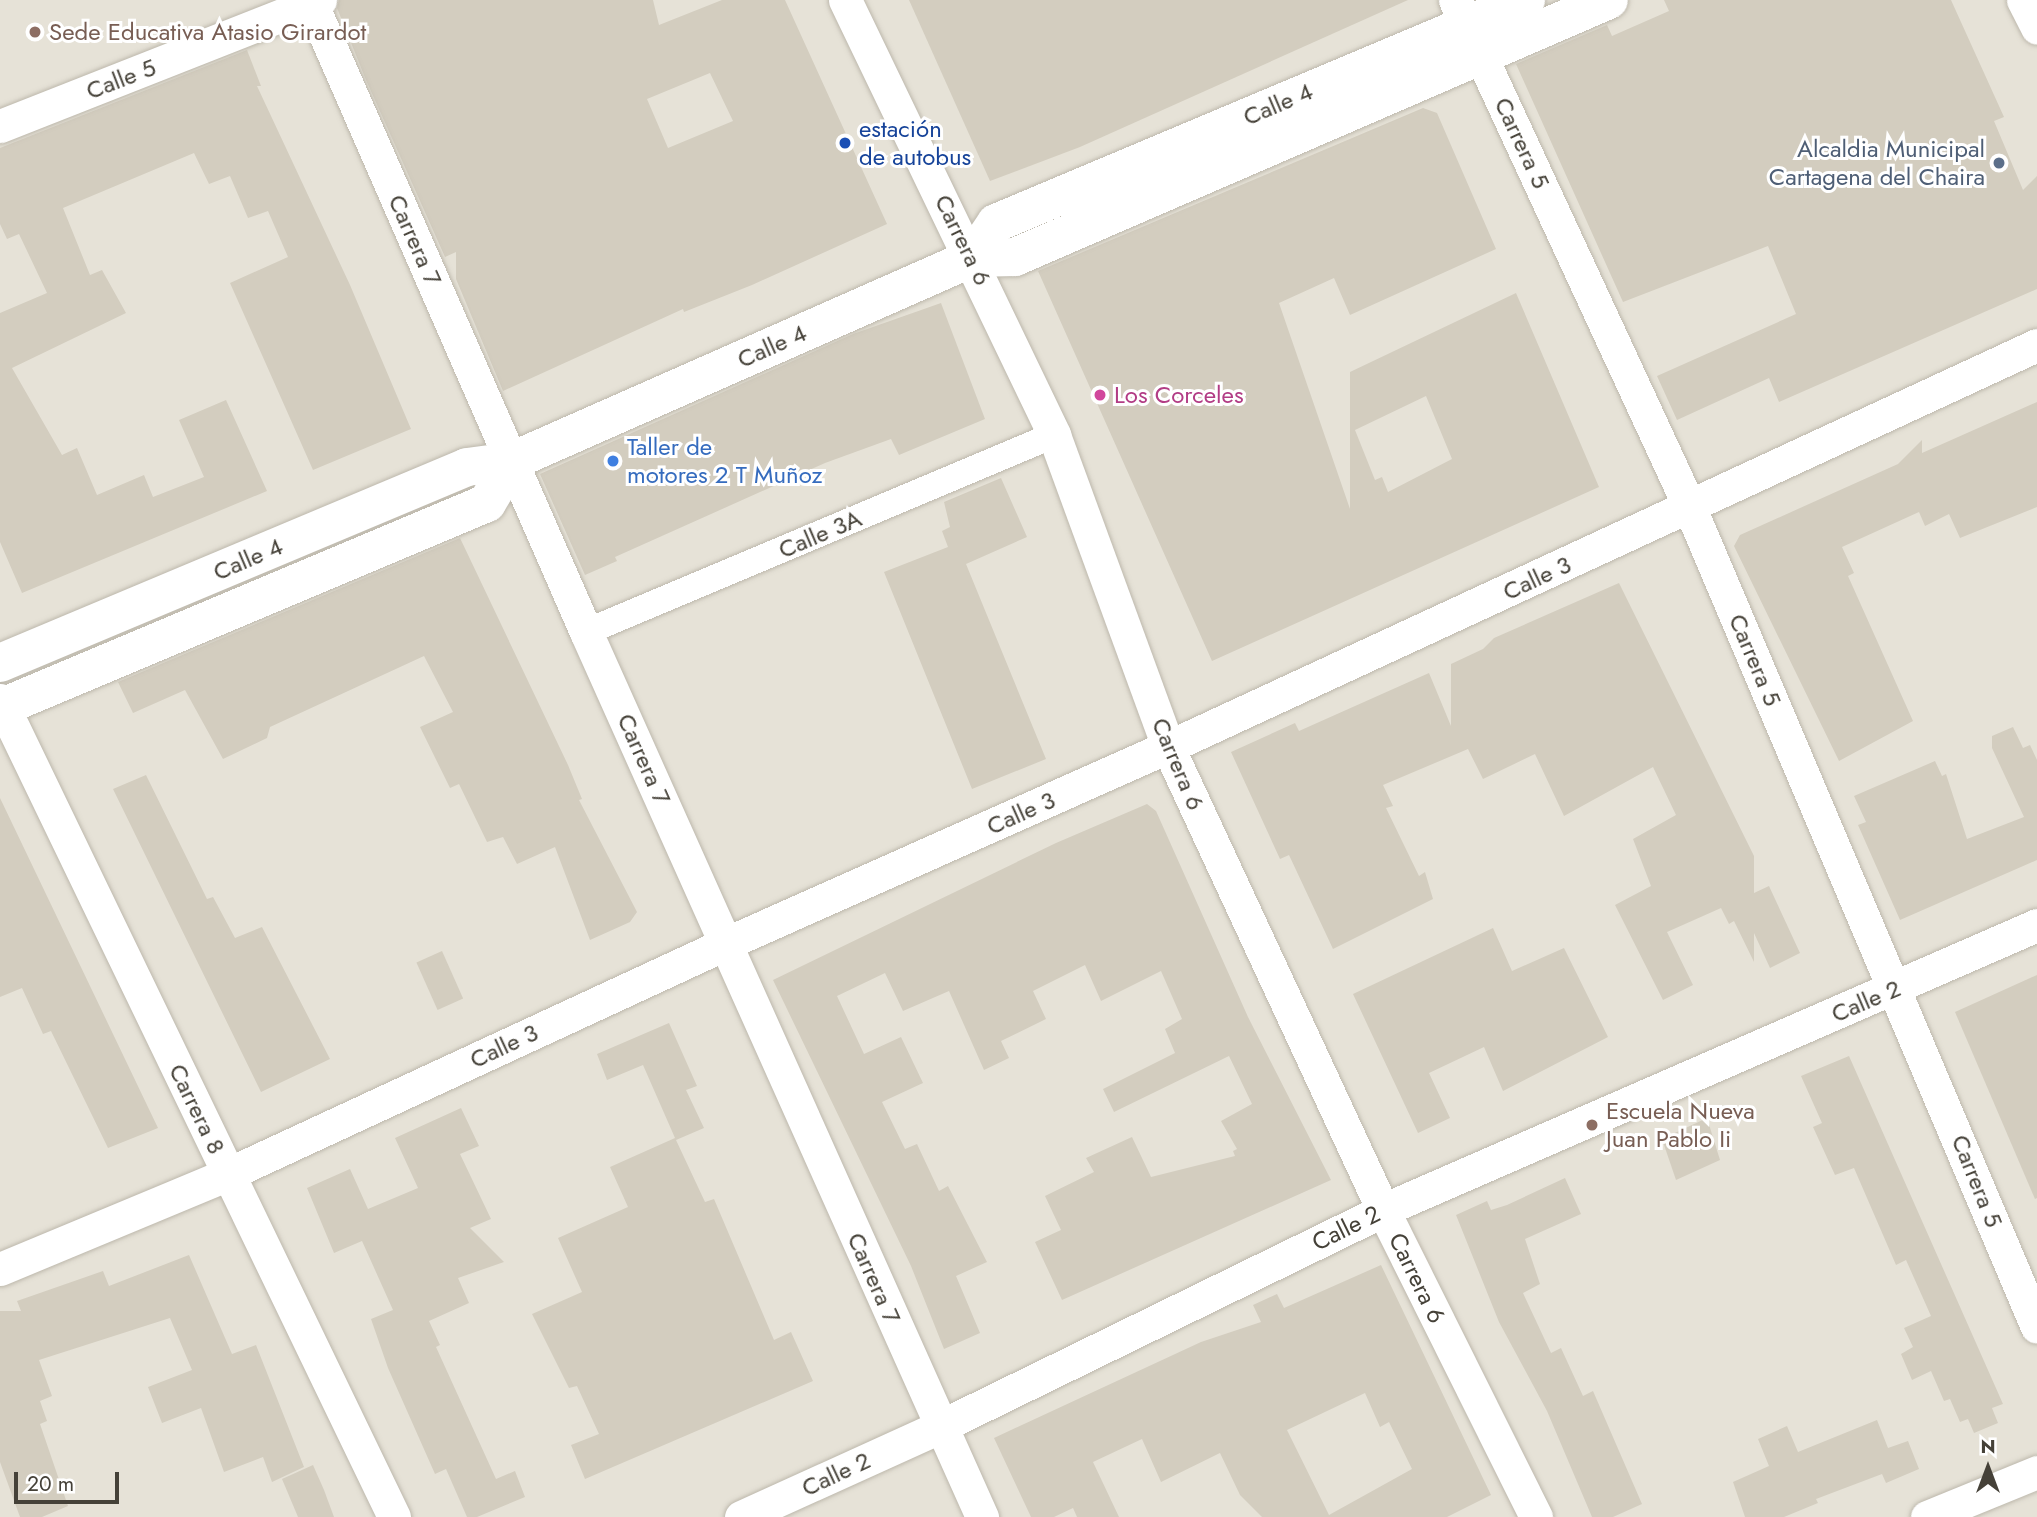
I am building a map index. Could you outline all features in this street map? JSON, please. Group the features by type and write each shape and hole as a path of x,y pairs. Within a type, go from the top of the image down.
{"street":[{"name":"Carrera 6","path":"845,0 972,258 1054,435 1168,747 1526,1514"},
{"name":"Calle 4","path":"0,663 467,467 512,461 972,258 996,223 1468,27 1526,0"},
{"path":"1468,27 1609,0"},
{"path":"2023,0 2037,29"},
{"name":"Calle 5","path":"0,126 314,1"},
{"name":"Carrera 7","path":"314,1 586,632 727,943 939,1427 982,1517"},
{"name":"Carrera 5","path":"1468,27 1690,508 1897,988 2037,1327"},
{"name":"Calle 3","path":"0,1269 229,1174 727,943 1168,747 1690,508 2037,345"},
{"name":"Calle 3A","path":"586,632 1054,435"},
{"path":"1,705 487,503 512,461"},
{"name":"Carrera 8","path":"1,705 394,1517"},
{"name":"Calle 2","path":"741,1517 939,1427 1383,1210 2037,925"},
{"path":"1927,1517 2037,1472"}],"shaded area":[{"path":"0,0 2037,0 2037,1517 0,1517"}],"building":[{"path":"339,0 653,0 659,25 722,0 785,0 887,224 752,285 684,312 683,309 503,391 456,279 456,252 445,257 337,8","holes":["710,73 733,121 668,148 647,99"]},
{"path":"909,0 1408,0 1080,147 990,181"},
{"path":"1664,0 1951,0 2004,117 1994,121 2023,190 2037,176 2037,289 1779,402 1769,378 1677,420 1657,376 1796,314 1768,246 1623,302 1516,64 1607,25 1612,36 1669,11"},
{"path":"247,50 261,86 257,86 350,285 411,429 313,470 230,283 288,257 268,211 248,218 230,176 209,184 194,153 63,208 90,275 102,270 126,313 12,368 62,455 77,448 97,495 144,475 153,497 204,477 179,420 226,400 267,491 22,593 0,542 0,313 47,293 19,234 7,239 0,224 0,148"},
{"path":"1423,108 1437,113 1496,249 1350,315 1334,278 1279,303 1350,509 1350,372 1516,293 1599,487 1212,661 1038,271","holes":["1426,396 1452,459 1388,492 1382,477 1375,480 1355,430"]},
{"path":"941,303 985,419 899,455 891,439 825,463 615,557 617,561 585,575 540,474 853,334"},
{"path":"2037,402 2037,507 1960,538 1949,514 1925,526 1919,512 1842,547 1854,573 1848,576 1913,721 1839,761 1734,546 1740,535 1898,464 1922,440 1922,453"},
{"path":"1001,478 1027,537 966,564 1046,759 972,789 884,572 948,547 942,531 950,527 944,502"},
{"path":"460,538 568,765 582,799 579,800 637,912 630,922 590,940 555,847 517,864 503,837 487,842 459,784 450,788 420,727 453,712 424,656 270,727 267,738 223,759 185,690 133,713 118,682"},
{"path":"1619,583 1754,856 1754,893 1769,886 1800,953 1770,968 1754,933 1754,962 1734,921 1729,924 1721,908 1667,932 1693,985 1663,1000 1615,905 1651,886 1633,839 1676,815 1653,767 1564,816 1535,754 1483,779 1468,749 1383,785 1393,806 1386,808 1419,876 1425,872 1433,899 1333,949 1289,855 1280,859 1231,752 1295,723 1299,731 1429,673 1451,726 1451,664 1483,649 1494,638"},
{"path":"2013,727 2023,748 2030,745 2037,760 2037,860 1900,920 1858,825 1866,822 1854,796 1935,761 1942,776 1946,774 1967,839 2024,817 1992,748 1992,736"},
{"path":"146,775 207,899 213,897 235,938 262,927 330,1059 261,1092 113,789"},
{"path":"0,798 158,1128 108,1148 51,1031 43,1034 22,988 0,997"},
{"path":"1147,804 1156,811 1248,1017 1331,1180 1062,1300 1035,1242 1061,1230 1045,1196 1094,1172 1086,1158 1132,1137 1151,1177 1235,1156 1233,1151 1237,1149 1221,1121 1252,1104 1229,1056 1114,1112 1103,1089 1175,1053 1165,1029 1182,1019 1161,971 1101,1001 1085,965 1033,991 1046,1019 1001,1041 1009,1058 984,1070 949,991 903,1011 885,973 837,996 864,1054 901,1037 923,1083 882,1102 905,1149 917,1144 939,1191 948,1186 987,1262 956,1276 980,1333 944,1349 911,1266 773,980 1056,843"},
{"path":"1493,928 1512,971 1564,948 1608,1037 1503,1091 1484,1047 1429,1073 1450,1118 1418,1133 1353,994"},
{"path":"442,951 463,999 438,1010 416,962"},
{"path":"2037,975 2037,1198 2035,1199 1955,1012"},
{"path":"669,1023 697,1086 686,1090 704,1128 676,1140 705,1202 714,1199 774,1340 791,1332 813,1381 585,1479 571,1445 599,1434 577,1386 569,1388 532,1314 582,1292 558,1238 628,1207 610,1167 675,1138 643,1065 607,1080 597,1054"},
{"path":"1849,1056 2003,1404 1992,1408 1998,1423 1974,1433 1968,1419 1960,1422 1950,1399 1944,1401 1931,1371 1912,1380 1901,1354 1913,1347 1904,1328 1931,1316 1906,1260 1896,1265 1854,1168 1835,1175 1813,1127 1822,1123 1801,1076"},
{"path":"461,1108 479,1146 460,1154 491,1219 470,1228 504,1262 458,1278 469,1303 429,1321 440,1345 436,1347 496,1479 515,1471 525,1497 477,1517 467,1517 446,1469 435,1474 388,1368 371,1319 393,1310 362,1241 334,1253 307,1188 350,1169 368,1209 418,1188 395,1138"},
{"path":"1707,1118 1720,1160 1676,1180 1662,1139"},
{"path":"1565,1178 1581,1214 1525,1239 1540,1284 1523,1293 1551,1353 1561,1348 1583,1396 1593,1391 1642,1504 1613,1517 1592,1517 1547,1411 1499,1322 1456,1215 1487,1201 1491,1210 1507,1205"},
{"path":"189,1255 232,1354 256,1345 304,1467 272,1482 263,1457 224,1472 201,1408 162,1423 148,1387 192,1370 170,1318 39,1360 52,1396 40,1401 47,1421 40,1424 68,1506 42,1517 20,1517 0,1462 0,1311 21,1311 17,1301 103,1271 109,1286"},
{"path":"1381,1265 1491,1495 1447,1517 1262,1517 1240,1495 1220,1453 1161,1482 1142,1439 1093,1462 1119,1517 1077,1517 1073,1508 1054,1517 1031,1517 994,1438 1201,1342 1261,1322 1253,1305 1277,1294 1284,1308","holes":["1365,1393 1380,1427 1389,1422 1412,1469 1329,1515 1287,1430"]},
{"path":"1877,1420 1888,1448 1908,1441 1919,1469 1886,1483 1882,1474 1816,1499 1818,1503 1784,1517 1745,1517 1733,1482 1769,1466 1758,1439 1787,1426 1798,1452"},
{"path":"313,1465 334,1517 298,1517 282,1479"}],"place":[{"name":"Sede Educativa Atasio Girardot","path":"35,32"},
{"name":"estación de autobus","path":"845,143"},
{"name":"Alcaldia Municipal Cartagena del Chaira","path":"1999,163"},
{"name":"Los Corceles","path":"1100,395"},
{"name":"Taller de motores 2 T Muñoz","path":"613,461"},
{"name":"Escuela Nueva Juan Pablo Ii","path":"1592,1125"}]}
